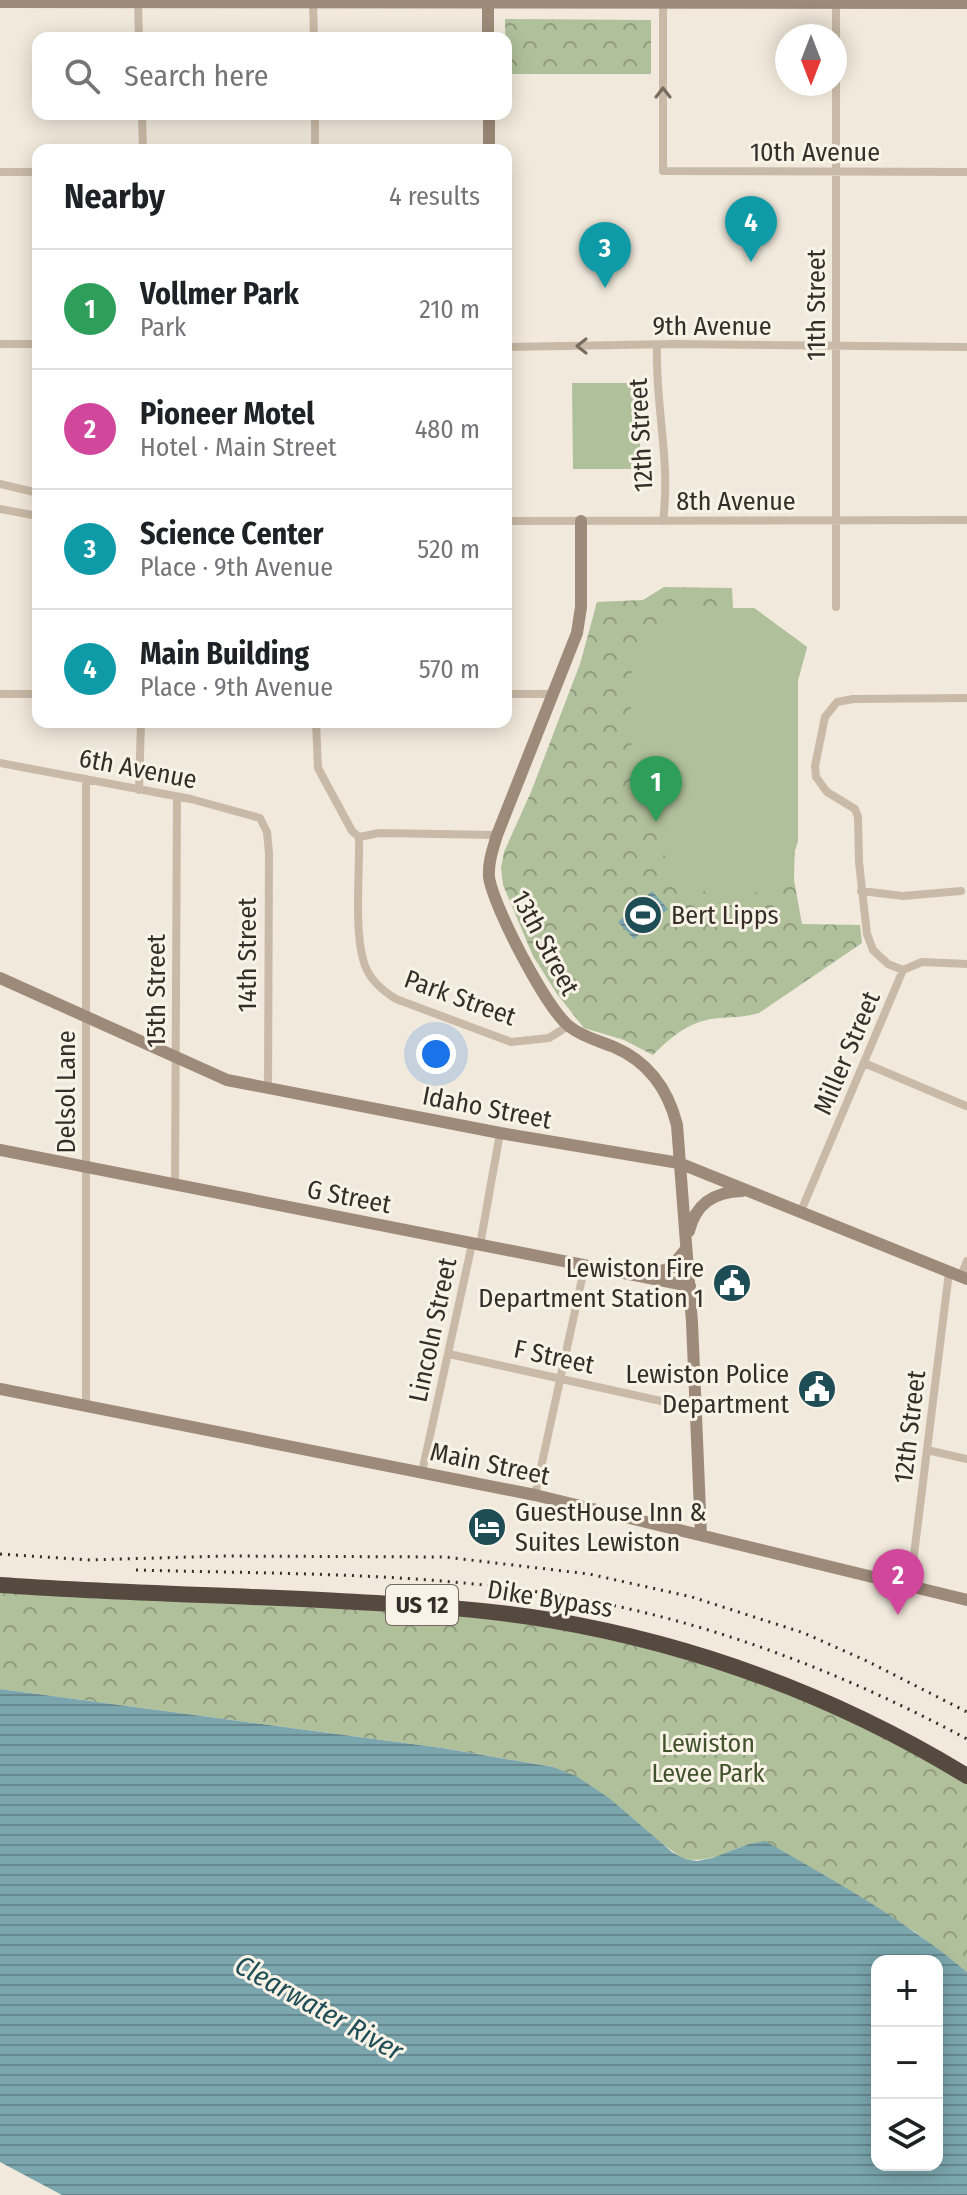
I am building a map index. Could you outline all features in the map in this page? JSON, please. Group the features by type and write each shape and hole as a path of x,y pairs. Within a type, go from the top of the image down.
{"highway":[{"name":"Dike Bypass","path":"0,1585 430,1605 582,1626 655,1643 771,1679 862,1718 967,1776"}],"street":[{"path":"313,1 314,32"},
{"path":"0,2 967,3"},
{"path":"138,2 139,32"},
{"path":"488,2 488,32"},
{"name":"10th Avenue","path":"663,2 663,171 967,172"},
{"name":"11th Street","path":"836,2 836,607"},
{"path":"142,120 143,144"},
{"path":"315,120 315,144"},
{"path":"489,120 489,144"},
{"path":"0,172 32,172"},
{"path":"0,344 32,344"},
{"name":"12th Street","path":"657,346 663,433 663,521"},
{"name":"9th Avenue","path":"512,347 967,347"},
{"path":"0,484 32,492"},
{"path":"0,509 32,515"},
{"name":"8th Avenue","path":"512,521 967,520"},
{"name":"13th Street","path":"581,521 580,619 577,633 497,835 489,863 495,896 547,1000 568,1026 642,1063 669,1097 677,1125 690,1286 701,1534"},
{"path":"0,694 32,694"},
{"path":"512,694 555,694"},
{"path":"903,970 888,964 873,950 867,934 855,809 827,792 816,777 815,766 825,717 837,702 853,699 967,698"},
{"path":"139,790 141,728"},
{"path":"316,728 318,768 352,831 359,837 379,833 497,835"},
{"name":"6th Avenue","path":"0,763 177,797 254,816 264,823"},
{"name":"Delsol Lane","path":"86,779 86,1405"},
{"name":"15th Street","path":"175,1186 177,797"},
{"name":"14th Street","path":"264,823 269,853 268,1088"},
{"name":"Park Street","path":"359,837 361,951 371,978 384,992 511,1042 549,1038 568,1026"},
{"path":"861,891 903,896 961,891"},
{"name":"Miller Street","path":"801,1211 903,970 922,962 967,964"},
{"name":"Idaho Street","path":"0,978 227,1080 500,1133 679,1163 959,1276"},
{"path":"864,1063 966,1106"},
{"name":"Lincoln Street","path":"422,1472 500,1133"},
{"name":"G Street","path":"0,1150 690,1286"},
{"path":"640,1276 671,1268 681,1258 687,1248 691,1221 707,1200 720,1193 749,1190"},
{"name":"12th Street","path":"910,1587 927,1450 959,1276 967,1261"},
{"path":"535,1495 585,1265"},
{"name":"F Street","path":"449,1354 697,1409"},
{"name":"Main Street","path":"0,1389 535,1495 967,1600"},
{"path":"927,1450 967,1459"}],"green space":[{"path":"505,19 651,20 651,74 512,74 512,32 505,32"},
{"path":"572,383 640,383 640,469 573,469"},
{"path":"664,587 732,588 733,608 754,608 807,647 798,680 794,880 802,924 860,925 862,943 759,1013 710,1019 691,1025 653,1055 624,1040 584,1028 533,956 503,885 501,868 504,852 531,792 580,664 597,602 643,600"},
{"path":"733,608 754,608 807,647 798,680 798,841 790,862 778,878 763,889 728,897 709,893 691,884 675,870 662,851 632,751 631,687 636,655 647,637 656,630 676,619"},
{"name":"Lewiston Levee Park","path":"0,1585 513,1615 745,1670 967,1776 967,1972 914,1931 749,1844 709,1858 684,1859 553,1767 442,1748 0,1689"}],"water":[{"name":"Bert Lipps","path":"652,891 668,909 634,939 618,922"},
{"name":"Clearwater River","path":"0,1689 442,1748 553,1767 576,1776 609,1798 672,1852 685,1859 697,1861 712,1858 765,1841 894,1918 967,1972 967,2195 62,2195 0,2162"}],"railway":[{"path":"0,1554 90,1560 223,1556 445,1557 589,1574 692,1597 804,1633 967,1712"},
{"path":"136,1570 458,1582 617,1606 772,1651 871,1691 967,1739"}],"place":[{"name":"Main Building","path":"751,262"},
{"name":"Science Center","path":"605,288"},
{"name":"Vollmer Park","path":"656,822"},
{"name":"Bert Lipps","path":"643,915"},
{"name":"Lewiston Fire Department Station 1","path":"732,1283"},
{"name":"Lewiston Police Department","path":"817,1389"},
{"name":"GuestHouse Inn & Suites Lewiston","path":"487,1527"},
{"name":"Pioneer Motel","path":"898,1615"}]}
